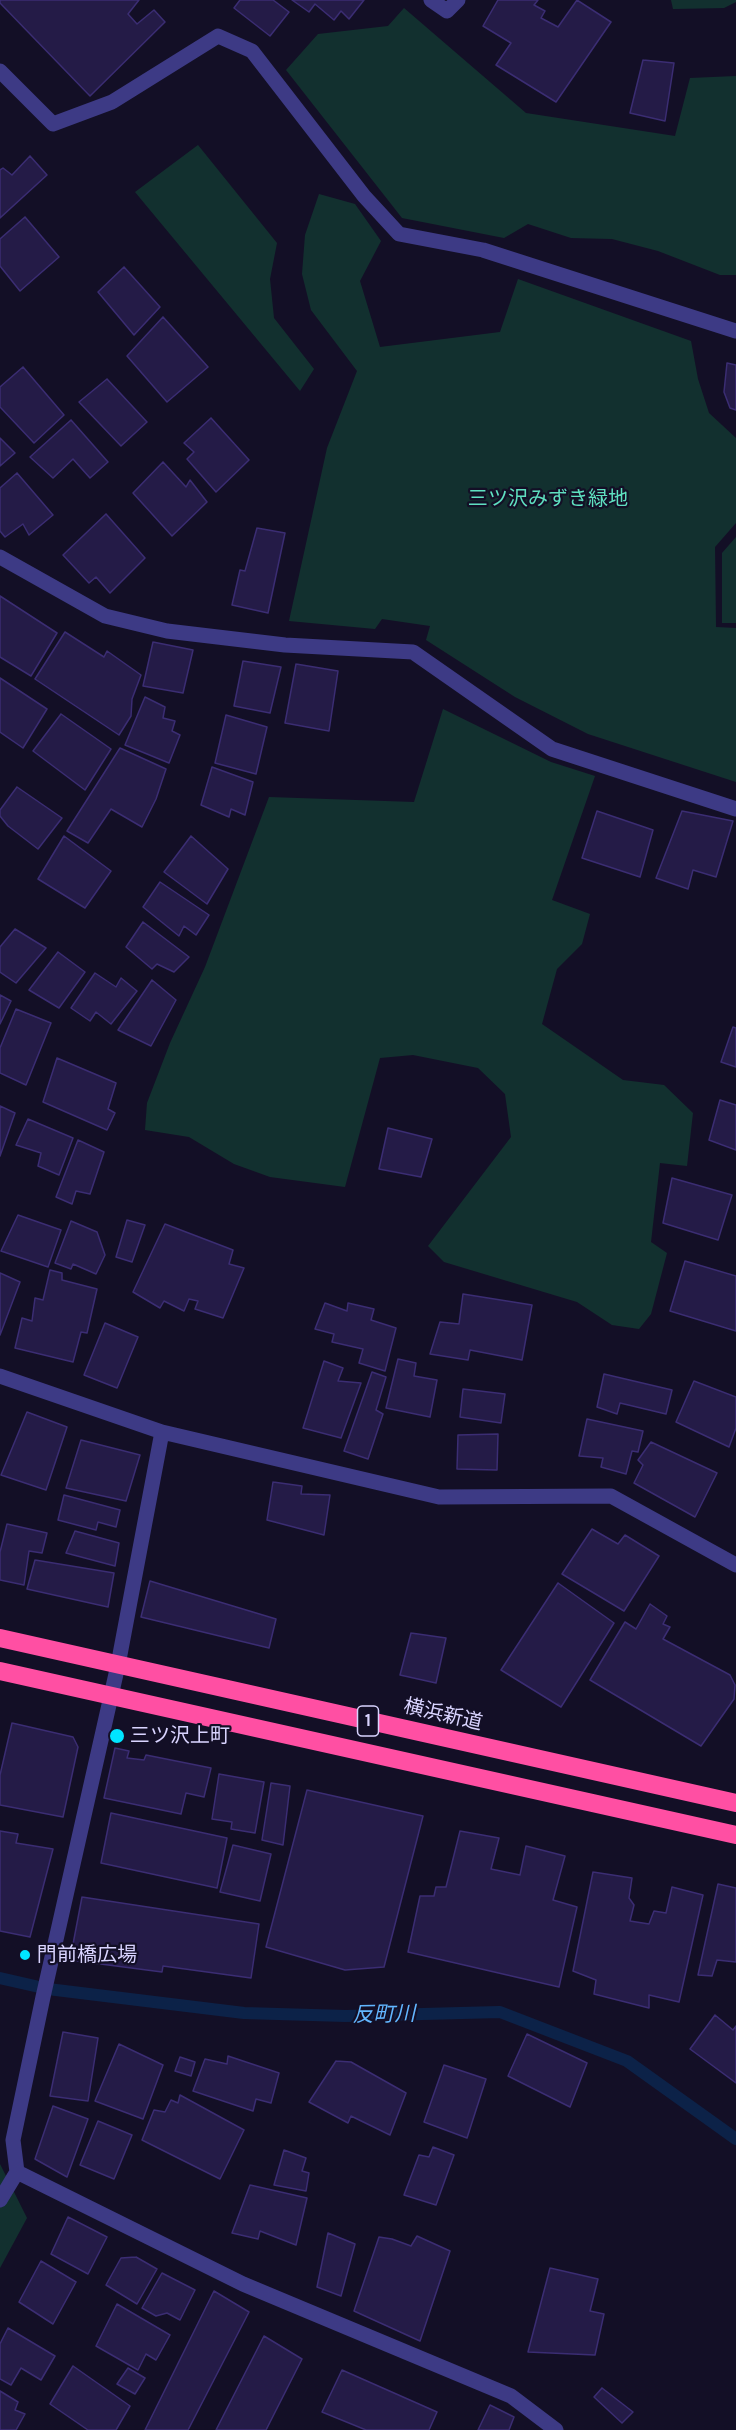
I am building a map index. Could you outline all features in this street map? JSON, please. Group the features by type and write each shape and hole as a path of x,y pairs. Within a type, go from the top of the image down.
{"highway":[{"name":"横浜新道","path":"0,1638 736,1803"},
{"name":"1","path":"0,1671 736,1835"}],"street":[{"path":"431,0 447,11 458,0"},
{"path":"0,71 53,124 112,102 218,36 252,51 364,196 399,234 483,250 736,331"},
{"path":"0,556 105,616 167,632 285,645 413,652 552,749 736,809"},
{"path":"0,1376 162,1432 439,1497 611,1496 736,1565"},
{"path":"0,2200 17,2172 13,2140 118,1665 162,1432"},
{"path":"17,2172 243,2284 511,2396 556,2430"}],"green space":[{"path":"671,0 736,0 736,2 724,8 673,9"},
{"path":"404,8 526,113 675,136 690,78 736,76 736,275 720,275 658,251 612,239 571,238 528,224 504,238 402,218 286,70 318,34 388,26"},
{"path":"198,145 277,243 270,279 274,318 314,369 300,391 135,192"},
{"name":"三ツ沢みずき緑地","path":"319,194 355,204 381,241 360,281 380,347 500,332 518,279 691,341 698,379 709,413 736,438 736,523 715,547 716,627 736,628 736,782 588,734 515,697 426,640 430,626 382,619 375,629 289,621 327,448 357,371 311,310 302,274 305,235"},
{"path":"736,537 736,623 722,623 722,553"},
{"path":"443,709 551,762 595,776 552,900 590,914 582,944 557,969 542,1024 623,1080 664,1085 693,1113 687,1166 660,1163 651,1242 667,1253 651,1314 639,1329 612,1325 577,1302 444,1262 428,1246 511,1137 505,1094 478,1068 413,1055 380,1058 345,1187 270,1177 234,1164 189,1137 145,1130 147,1103 170,1043 205,967 269,797 414,802"},
{"path":"0,2164 27,2218 0,2268"}],"building":[{"path":"0,0 139,0 128,14 137,24 154,10 165,22 90,96 0,3"},
{"path":"240,0 273,0 289,12 270,36 234,8"},
{"path":"292,0 364,0 349,19 341,11 334,20 315,4 309,12"},
{"path":"498,0 538,0 534,5 545,11 541,18 558,27 577,0 611,22 556,102 496,65 511,43 483,26"},
{"path":"643,60 674,63 665,121 630,113"},
{"path":"30,156 47,175 0,218 0,170 3,168 12,175"},
{"path":"25,217 59,257 20,291 0,266 0,239"},
{"path":"124,267 160,307 134,335 98,292"},
{"path":"163,317 208,367 167,402 127,356"},
{"path":"727,363 736,365 736,410 730,408 724,392"},
{"path":"23,367 64,415 34,443 0,407 0,387"},
{"path":"107,379 147,422 121,446 79,402"},
{"path":"211,418 249,460 216,492 187,459 194,452 184,443"},
{"path":"71,420 108,462 90,478 73,459 53,478 30,457"},
{"path":"0,438 15,453 0,466"},
{"path":"163,462 186,487 190,480 207,502 172,536 133,493"},
{"path":"17,473 53,515 29,535 23,524 5,537 0,531 0,488"},
{"path":"106,514 145,558 110,593 96,577 89,583 63,555"},
{"path":"257,528 285,533 268,613 232,605 240,570 245,571"},
{"path":"0,596 57,633 31,676 0,657"},
{"path":"65,632 104,657 107,651 141,675 132,699 131,716 119,735 35,679"},
{"path":"153,642 193,650 183,693 143,686"},
{"path":"243,661 281,667 270,713 234,706"},
{"path":"296,664 338,671 329,731 285,723"},
{"path":"0,678 47,709 23,748 0,732"},
{"path":"145,697 165,707 163,718 175,721 172,731 180,735 169,763 125,745"},
{"path":"61,714 111,749 85,790 33,751"},
{"path":"226,715 267,727 256,774 215,763"},
{"path":"120,748 166,769 156,799 142,827 111,809 88,843 67,831"},
{"path":"212,767 253,782 245,815 231,809 229,817 201,805"},
{"path":"17,787 62,818 38,849 8,826 0,816 0,810"},
{"path":"597,811 653,830 640,877 582,858"},
{"path":"682,811 733,821 716,877 693,870 688,889 656,878"},
{"path":"64,836 111,871 85,908 38,879"},
{"path":"191,836 228,869 207,904 164,872"},
{"path":"160,882 209,915 196,935 184,926 179,936 143,907"},
{"path":"143,922 189,957 174,972 157,964 152,969 126,947"},
{"path":"15,929 46,948 16,983 0,972 0,947"},
{"path":"58,952 85,972 59,1008 29,990"},
{"path":"95,973 116,987 121,978 137,991 111,1024 96,1012 90,1021 71,1008"},
{"path":"152,980 176,1000 151,1046 118,1030"},
{"path":"0,995 11,1001 0,1024"},
{"path":"16,1009 51,1023 26,1085 0,1073 0,1048"},
{"path":"733,1027 736,1028 736,1067 721,1062"},
{"path":"57,1058 116,1083 108,1109 115,1113 107,1130 43,1102"},
{"path":"720,1100 736,1105 736,1150 709,1140"},
{"path":"0,1106 15,1113 0,1156"},
{"path":"28,1119 73,1138 59,1175 38,1166 41,1153 16,1145"},
{"path":"388,1128 432,1139 421,1177 379,1169"},
{"path":"78,1140 104,1152 90,1194 76,1191 72,1204 56,1197"},
{"path":"672,1178 732,1195 718,1240 663,1223"},
{"path":"18,1215 61,1230 48,1267 1,1251"},
{"path":"127,1220 145,1225 132,1262 116,1257"},
{"path":"71,1221 97,1232 105,1255 96,1274 73,1264 71,1269 55,1263"},
{"path":"165,1224 233,1250 229,1264 244,1268 223,1318 195,1309 198,1301 189,1299 184,1311 164,1301 160,1308 133,1292"},
{"path":"685,1261 736,1276 736,1331 670,1311"},
{"path":"50,1270 62,1273 62,1280 97,1289 87,1333 81,1332 73,1362 15,1348 22,1318 32,1321 35,1298 43,1300"},
{"path":"0,1273 20,1282 0,1335"},
{"path":"463,1294 532,1305 522,1360 470,1350 468,1360 430,1354 440,1322 459,1324"},
{"path":"325,1303 347,1311 348,1303 374,1309 371,1320 396,1328 385,1371 359,1363 363,1349 332,1342 334,1334 315,1329"},
{"path":"105,1323 138,1337 117,1388 84,1375"},
{"path":"398,1359 416,1363 414,1376 437,1380 430,1417 386,1408"},
{"path":"324,1361 343,1368 338,1381 361,1383 341,1438 303,1428"},
{"path":"372,1372 386,1377 376,1410 383,1414 368,1459 344,1451"},
{"path":"604,1374 672,1390 666,1414 620,1403 617,1414 597,1407"},
{"path":"694,1381 736,1397 736,1428 729,1447 676,1422"},
{"path":"463,1389 505,1394 501,1423 460,1417"},
{"path":"27,1412 67,1427 46,1490 1,1475"},
{"path":"587,1419 643,1431 638,1452 632,1451 626,1474 601,1467 603,1458 579,1456"},
{"path":"498,1434 497,1470 457,1469 458,1435"},
{"path":"81,1440 140,1455 126,1501 66,1488"},
{"path":"651,1442 717,1473 695,1517 634,1483 643,1465 638,1460"},
{"path":"273,1482 302,1486 301,1494 330,1495 324,1535 267,1520"},
{"path":"64,1495 120,1510 116,1527 98,1522 96,1530 58,1520"},
{"path":"7,1524 47,1533 42,1553 29,1551 24,1585 0,1580 0,1552"},
{"path":"592,1529 618,1544 625,1535 659,1556 624,1611 562,1574"},
{"path":"75,1531 119,1543 115,1566 66,1553"},
{"path":"35,1560 114,1573 108,1607 27,1589"},
{"path":"150,1581 276,1619 269,1648 141,1617"},
{"path":"558,1583 614,1623 561,1707 501,1670"},
{"path":"650,1604 667,1616 663,1624 670,1627 663,1639 730,1675 735,1685 734,1699 701,1746 590,1680 625,1622 636,1629"},
{"path":"411,1633 446,1638 436,1683 400,1675"},
{"path":"12,1723 73,1737 78,1747 63,1817 0,1805 0,1775"},
{"path":"115,1748 129,1751 127,1758 144,1760 146,1755 211,1768 204,1797 186,1793 181,1814 104,1798"},
{"path":"219,1774 264,1782 255,1833 231,1829 232,1822 212,1819"},
{"path":"271,1783 290,1786 283,1845 262,1840"},
{"path":"307,1790 423,1816 384,1967 345,1970 266,1947"},
{"path":"111,1813 227,1838 217,1888 101,1863"},
{"path":"0,1831 18,1834 16,1843 53,1849 30,1937 0,1931"},
{"path":"460,1831 499,1838 491,1869 520,1875 526,1846 565,1856 553,1900 577,1907 559,1987 408,1952 420,1896 434,1896 436,1887 446,1887"},
{"path":"233,1845 271,1854 260,1901 220,1892"},
{"path":"593,1872 632,1878 629,1898 634,1905 630,1921 649,1924 654,1911 666,1913 672,1887 703,1895 679,2002 649,1995 649,2008 594,1994 596,1980 573,1971"},
{"path":"718,1884 736,1888 736,1962 717,1960 712,1976 698,1975"},
{"path":"82,1897 259,1924 251,1978 163,1966 162,1972 70,1960"},
{"path":"715,2015 733,2030 736,2026 736,2083 690,2049"},
{"path":"63,2032 98,2038 88,2101 50,2096"},
{"path":"527,2034 587,2063 570,2107 508,2076"},
{"path":"119,2044 163,2065 143,2119 95,2101"},
{"path":"228,2056 279,2073 271,2103 256,2099 253,2111 193,2091 205,2059 227,2064"},
{"path":"180,2057 195,2062 191,2076 175,2071"},
{"path":"336,2061 351,2062 406,2093 390,2135 351,2116 348,2123 309,2102"},
{"path":"444,2065 486,2079 467,2138 424,2122"},
{"path":"180,2095 244,2130 220,2179 142,2140 154,2110 165,2112 171,2100 178,2103"},
{"path":"53,2106 88,2119 67,2177 35,2159"},
{"path":"98,2121 132,2135 114,2179 80,2165"},
{"path":"433,2147 454,2155 436,2205 404,2195 419,2155 429,2157"},
{"path":"284,2150 306,2158 302,2171 309,2173 306,2191 274,2185"},
{"path":"250,2185 307,2198 296,2245 260,2231 258,2239 232,2233"},
{"path":"68,2217 107,2237 88,2274 51,2254"},
{"path":"328,2233 355,2244 341,2296 317,2287"},
{"path":"417,2236 450,2251 420,2341 354,2311 379,2237 411,2246"},
{"path":"136,2257 157,2269 137,2304 106,2285 121,2258"},
{"path":"41,2261 76,2282 53,2324 19,2302"},
{"path":"550,2268 598,2279 590,2311 604,2314 595,2355 528,2352"},
{"path":"162,2273 195,2290 180,2320 167,2313 156,2316 142,2308"},
{"path":"214,2291 249,2312 188,2430 145,2430"},
{"path":"117,2304 170,2335 156,2360 146,2354 138,2370 96,2346"},
{"path":"8,2328 55,2356 41,2380 21,2368 11,2385 0,2379 0,2344"},
{"path":"264,2336 302,2359 266,2430 216,2430"},
{"path":"73,2366 130,2406 116,2430 88,2430 50,2404"},
{"path":"128,2368 145,2378 135,2394 117,2384"},
{"path":"342,2370 437,2412 429,2430 366,2430 322,2412"},
{"path":"602,2388 633,2412 622,2423 594,2397"},
{"path":"0,2391 18,2402 15,2410 25,2414 16,2430 0,2430"},
{"path":"490,2405 514,2417 509,2430 478,2430"}],"waterway":[{"name":"反町川","path":"0,1978 48,1989 244,2013 346,2016 500,2012 627,2061 736,2139"}],"place":[{"name":"三ツ沢上町","path":"117,1736"},
{"name":"門前橋広場","path":"25,1955"}]}
